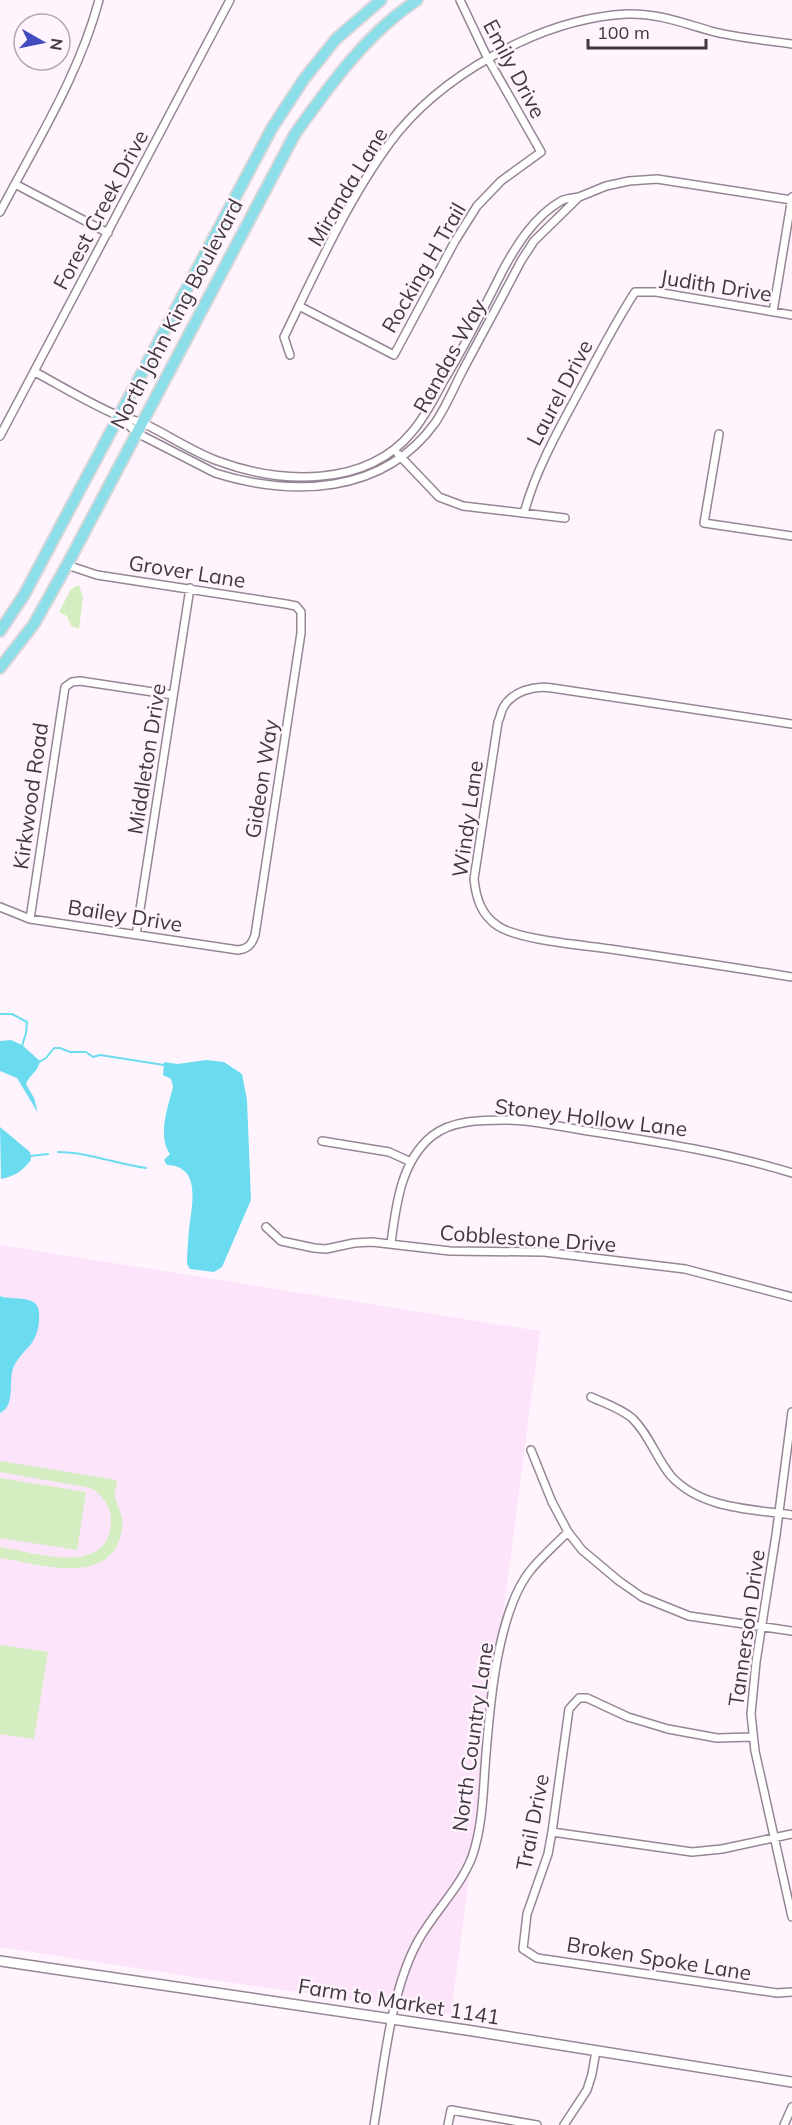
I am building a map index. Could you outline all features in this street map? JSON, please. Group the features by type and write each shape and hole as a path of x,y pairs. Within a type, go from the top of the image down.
{"main road":[{"name":"North John King Boulevard","path":"0,631 24,595 272,128 304,79 336,39 381,0"},
{"name":"North John King Boulevard","path":"0,668 34,624 67,565 295,134 338,75 375,36 417,0"}],"street":[{"path":"0,212 69,80 95,16 99,0"},
{"name":"Forest Creek Drive","path":"0,436 230,0"},
{"name":"Emily Drive","path":"460,0 487,57 541,152"},
{"name":"Miranda Lane","path":"290,355 284,337 346,215 374,167 399,131 439,93 487,57 536,35 578,21 627,14 661,16 714,31 792,44"},
{"name":"Rocking H Trail","path":"299,306 394,355 455,241 477,206 501,181 541,152"},
{"name":"Randas Way","path":"34,372 119,416 142,422 218,461 266,473 300,478 338,475 395,450 412,433 425,415 523,236 539,218 562,200 579,197 629,180 657,179 792,199"},
{"path":"15,184 108,233"},
{"name":"Randas Way","path":"119,416 137,433 215,472 241,480 294,488 342,484 361,478 400,457 435,423 521,261 534,241 579,197"},
{"path":"773,312 792,199"},
{"name":"Judith Drive","path":"635,292 656,292 792,315"},
{"name":"Laurel Drive","path":"524,513 532,485 556,435 635,292"},
{"path":"719,434 704,523 792,536"},
{"path":"395,450 439,497 463,506 566,518"},
{"name":"Grover Lane","path":"67,565 97,575 296,606 301,612"},
{"name":"Middleton Drive","path":"136,935 190,588"},
{"name":"Gideon Way","path":"246,949 253,942 255,934 301,633 301,612"},
{"name":"Kirkwood Road","path":"30,919 65,687 72,682 80,681 173,695"},
{"name":"Windy Lane","path":"792,724 552,688 528,689 508,701 503,707 498,722 474,879 479,906 486,917 499,927 512,932 556,941 792,977"},
{"name":"Bailey Drive","path":"0,907 30,919 238,950 246,949"},
{"name":"Stoney Hollow Lane","path":"391,1243 396,1207 416,1152 434,1134 464,1122 509,1119 717,1152 792,1173"},
{"path":"322,1141 389,1152 411,1162"},
{"name":"Cobblestone Drive","path":"266,1227 280,1241 314,1248 326,1249 354,1243 391,1243 450,1251 544,1252 685,1269 792,1297"},
{"path":"591,1397 632,1418 671,1476 704,1499 792,1515"},
{"name":"Tannerson Drive","path":"792,1412 752,1698 752,1737 792,1917"},
{"path":"531,1450 552,1502 568,1532 582,1550 603,1569 642,1596 689,1616 792,1631"},
{"name":"North Country Lane","path":"374,2125 401,1979 419,1940 449,1899 471,1858 481,1822 499,1650 511,1607 529,1572 568,1532"},
{"name":"Trail Drive","path":"523,1948 527,1914 548,1854 569,1708 574,1702 579,1698 587,1698 628,1717 691,1734 717,1738 752,1737"},
{"path":"552,1832 692,1852 722,1849 792,1834"},
{"name":"Broken Spoke Lane","path":"523,1948 537,1958 557,1959 777,1993 792,1992"},
{"name":"Farm to Market 1141","path":"0,1961 792,2082"},
{"path":"564,2125 587,2090 596,2051"},
{"path":"784,2125 792,2107"},
{"path":"448,2125 451,2110 537,2125"}],"shaded area":[{"path":"0,1245 540,1331 451,2014 0,1947"}],"green space":[{"path":"79,585 83,597 79,629 71,626 67,616 59,612 71,589"},
{"path":"0,1461 117,1480 115,1497 121,1513 122,1529 116,1548 105,1560 90,1566 72,1568 0,1558 0,1547 67,1558 83,1556 97,1551 107,1540 111,1523 106,1502 91,1488 0,1472"},
{"path":"0,1478 86,1492 77,1550 0,1538"},
{"path":"0,1645 48,1652 34,1739 0,1734"}],"water":[{"path":"11,1040 22,1045 40,1061 26,1084 34,1098 38,1113 17,1078 0,1071 0,1041"},
{"path":"206,1060 224,1062 242,1074 247,1100 251,1200 222,1267 214,1272 190,1269 187,1264 192,1200 190,1180 186,1172 178,1167 167,1165 164,1160 170,1154 164,1139 164,1130 173,1087 171,1079 163,1075 164,1062 178,1064"},
{"path":"0,1127 30,1152 31,1160 18,1172 1,1179"},
{"path":"0,1296 24,1299 36,1304 39,1310 39,1322 35,1337 14,1366 10,1398 5,1409 0,1413"}],"waterway":[{"path":"0,1014 12,1014 27,1022 22,1046"},
{"path":"39,1062 46,1058 54,1048 60,1048 70,1052 86,1052 93,1057 100,1055 164,1065"},
{"path":"58,1152 80,1154 146,1168"},
{"path":"30,1156 48,1154"}]}
